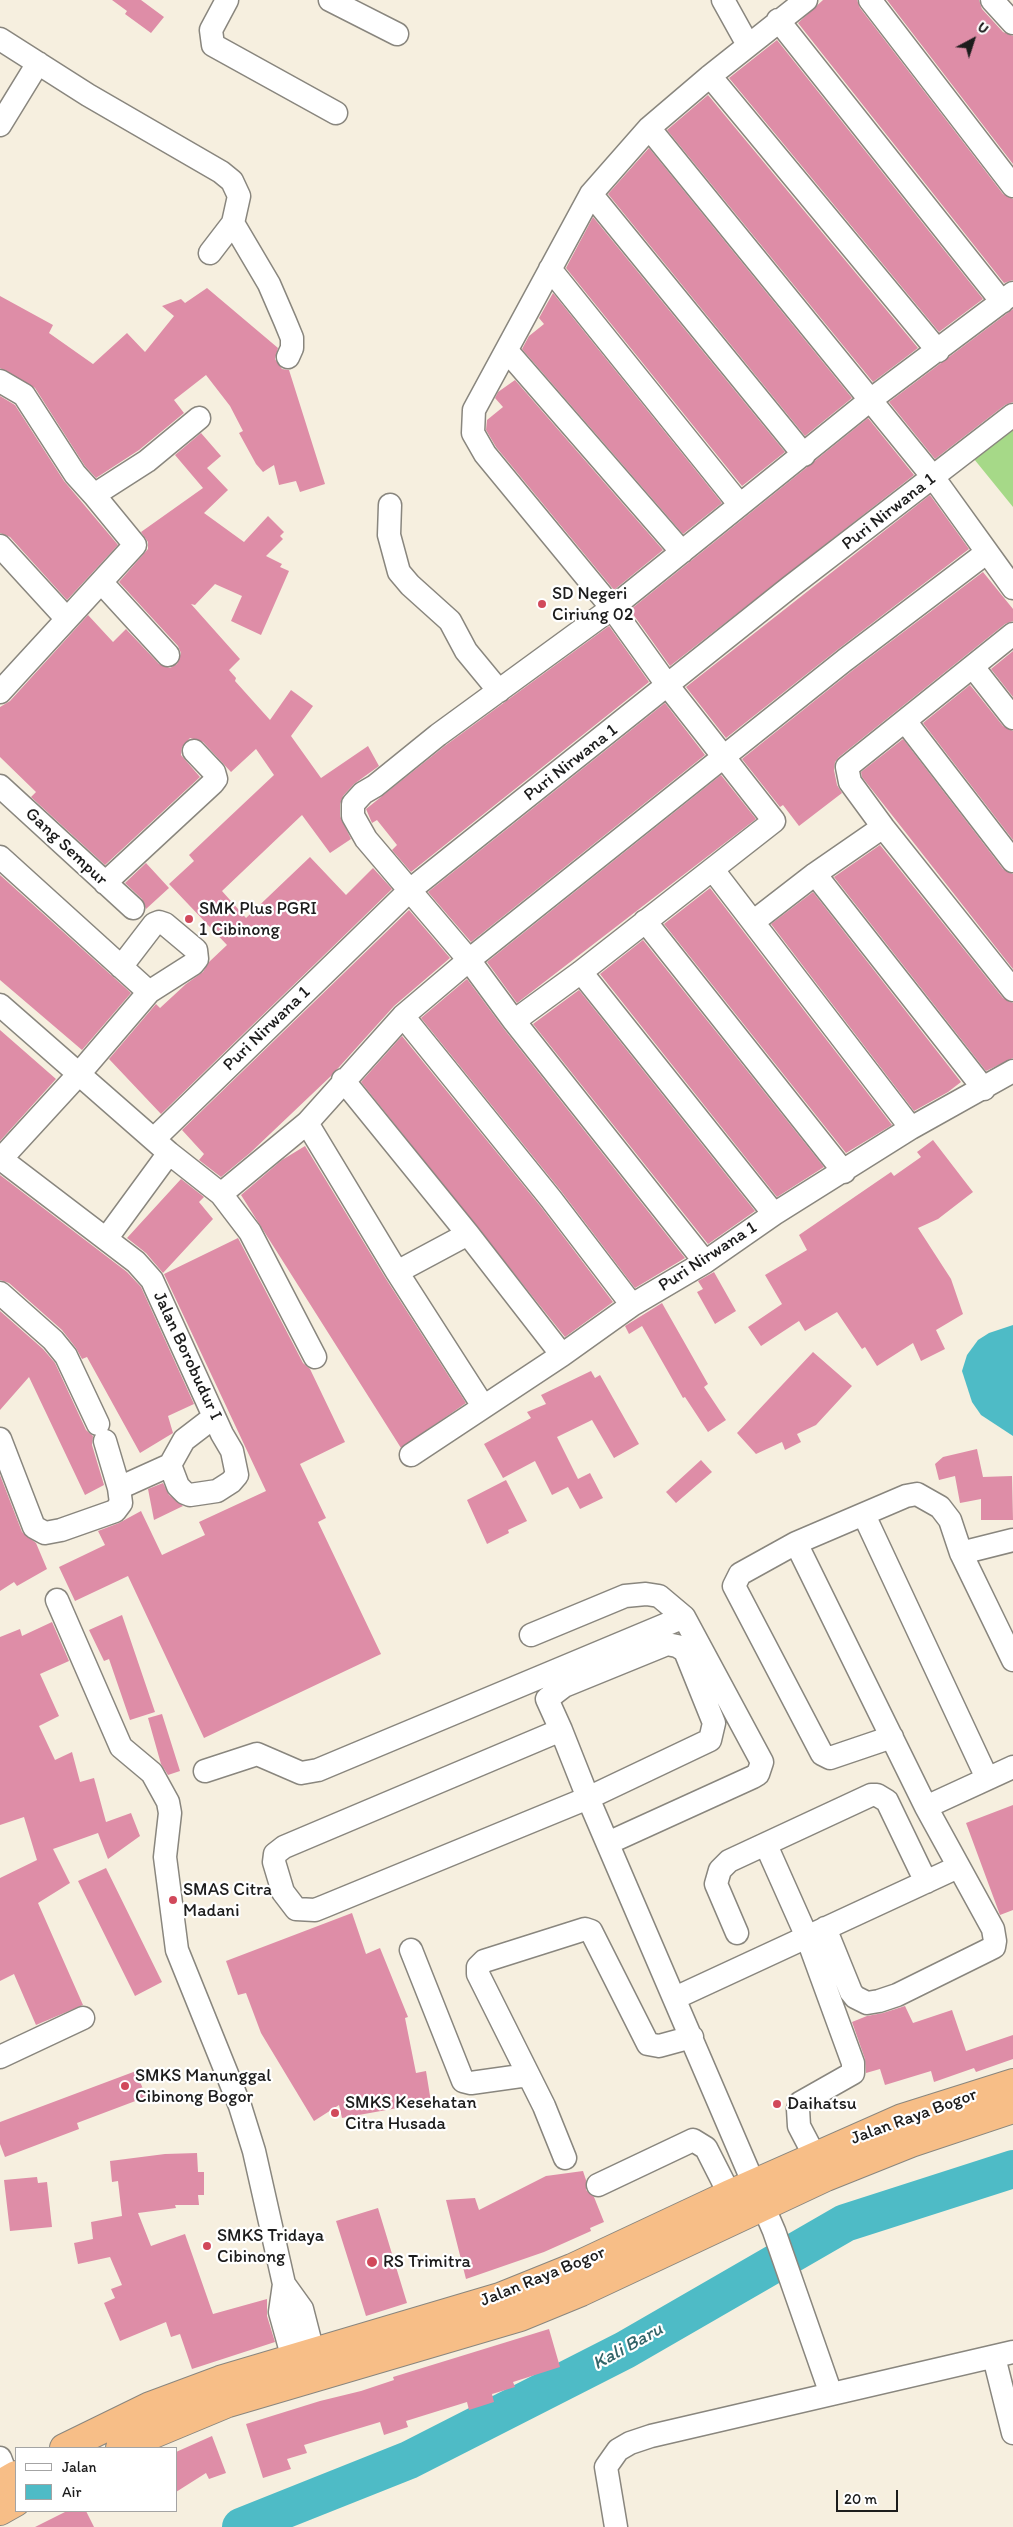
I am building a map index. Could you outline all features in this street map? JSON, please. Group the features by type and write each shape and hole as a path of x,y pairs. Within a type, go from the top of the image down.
{"highway":[{"name":"Jalan Raya Bogor","path":"66,2447 150,2406 220,2380 306,2367 520,2317 581,2292 753,2206 902,2118 1013,2083"},
{"name":"Jalan Raya Bogor","path":"820,2167 911,2143 1013,2110"},
{"name":"Jalan Raya Bogor","path":"122,2447 228,2403 306,2367"},
{"path":"0,2511 8,2480"}],"street":[{"path":"227,0 212,30 213,45 336,113"},
{"path":"330,0 397,34"},
{"path":"723,0 748,45"},
{"path":"514,1021 714,870 774,821 668,686 612,608 485,454 473,433 474,410 591,194 649,128 778,20 806,0"},
{"path":"870,0 1013,186"},
{"path":"992,0 1013,23"},
{"path":"705,1262 514,1021 469,960 366,839 353,816 353,804 363,793 612,608 869,401 1007,298 778,20"},
{"path":"0,40 88,95 221,172 232,181 239,196 233,223 210,253"},
{"path":"0,125 38,63"},
{"path":"710,76 938,351"},
{"path":"649,128 869,401 933,477 1013,588"},
{"path":"591,194 804,455"},
{"path":"233,223 269,284 285,320 292,338 292,348 288,357"},
{"path":"550,269 740,505"},
{"path":"507,351 682,552"},
{"path":"0,381 15,388 24,395 75,474 135,545 0,692"},
{"name":"Puri Nirwana 1","path":"106,1239 161,1146 410,890 790,587 1013,415"},
{"path":"94,495 147,461 199,418"},
{"path":"390,505 389,535 400,572 410,585 450,622 466,651 499,691"},
{"path":"0,546 66,618"},
{"path":"221,1194 307,1123 343,1080 403,1016 469,960 725,758 845,660 986,553"},
{"path":"101,582 168,655"},
{"path":"1013,634 847,767 850,782 883,827 1013,990"},
{"path":"973,667 1013,718"},
{"path":"905,721 1013,861"},
{"path":"105,883 216,779 214,772 194,751"},
{"name":"Gang Sempur","path":"0,786 133,908"},
{"path":"753,922 815,874 883,827"},
{"path":"0,857 149,992"},
{"path":"714,870 912,1128"},
{"path":"815,874 984,1089"},
{"path":"645,921 844,1172"},
{"path":"1,1160 78,1075 149,992 193,964 197,959 196,950 165,924 159,922 154,924 121,967"},
{"path":"581,972 774,1214"},
{"path":"0,1005 161,1146 221,1194 250,1232 315,1357"},
{"path":"403,1016 545,1192 632,1305"},
{"name":"Puri Nirwana 1","path":"411,1455 562,1355 632,1305 705,1262 774,1214 912,1128 1013,1071"},
{"path":"343,1080 468,1234 562,1355"},
{"path":"307,1123 397,1272 483,1406"},
{"name":"Jalan Borobudur I","path":"1,1160 136,1262 152,1280 236,1460 237,1475 231,1482 209,1494 190,1495 185,1494 178,1486 170,1465"},
{"path":"397,1272 468,1234"},
{"path":"0,1293 30,1317 58,1345 66,1356 101,1432 119,1488 121,1504 116,1511 61,1530 45,1533 34,1527 0,1439"},
{"path":"119,1488 170,1465 184,1440 214,1416"},
{"path":"892,1737 830,1758 822,1754 734,1586 740,1574 796,1542 906,1496 917,1494 940,1507 950,1520 960,1553 1013,1660"},
{"path":"864,1515 987,1778"},
{"path":"960,1553 1013,1540"},
{"path":"766,1845 855,1996 867,2003 897,1995 994,1947 993,1929 926,1808 796,1542"},
{"path":"532,1635 625,1596 659,1596 684,1617 760,1758 762,1768 753,1777 608,1843"},
{"path":"57,1600 121,1747 152,1773 168,1802 170,1813 165,1857 177,1950 237,2098 251,2142 284,2284 280,2312 306,2367"},
{"path":"205,1771 257,1754 301,1773 318,1770 684,1617"},
{"path":"560,1730 284,1847 275,1854 274,1862 283,1892 296,1909 315,1910 588,1798 710,1740 714,1723 685,1651 677,1646 668,1644 564,1686 548,1699 588,1798 692,2037 753,2206"},
{"path":"926,1808 1013,1767"},
{"path":"737,1934 716,1884 720,1870 729,1861 866,1797 877,1795 887,1802 926,1882"},
{"path":"675,1998 958,1867"},
{"path":"565,2158 544,2106 478,1974 478,1967 484,1961 585,1929 591,1931 648,2044 659,2046 692,2037"},
{"path":"816,1932 854,2069 845,2079 800,2103 798,2108 799,2126 820,2167"},
{"path":"411,1950 463,2081 471,2083 528,2075"},
{"path":"0,2057 83,2018"},
{"path":"598,2185 693,2140 706,2148 753,2206 791,2272 831,2394"},
{"path":"616,2527 606,2467 618,2450 630,2443 651,2436 1004,2355 1013,2433"}],"green space":[{"path":"1013,428 1013,507 974,459"}],"water":[{"path":"1013,1325 1013,1436 981,1415 972,1402 962,1371 967,1355 978,1340 989,1333"}],"building":[{"path":"112,0 141,0 164,17 151,33 125,14 127,11"},
{"path":"823,0 857,0 860,8 1003,194 1013,199 1013,280 1004,283 798,23"},
{"path":"887,0 979,0 982,9 1003,32 1013,36 1013,164"},
{"path":"777,40 983,299 939,332 729,78"},
{"path":"708,95 918,348 873,382 667,130"},
{"path":"649,148 852,398 805,436 608,194"},
{"path":"593,217 785,452 742,486 566,268"},
{"path":"207,288 278,348 275,359 282,369 289,370 325,484 300,492 296,481 279,485 274,465 263,472 256,464 239,433 243,431 230,406 206,375 174,400 184,413 139,450 96,478 85,466 35,388 0,368 0,296 53,325 49,333 93,364 127,333 145,352 174,316 162,306 181,299 185,303"},
{"path":"553,293 722,503 683,534 522,349 529,336 544,324 539,318"},
{"path":"1013,309 1013,402 1005,405 935,459 889,402"},
{"path":"515,380 663,550 614,590 496,447 486,430 487,420 503,407 495,398 498,392"},
{"path":"0,396 15,405 64,481 118,545 67,600 10,537 0,533"},
{"path":"868,418 914,475 670,666 630,610"},
{"path":"201,433 221,456 207,468 228,490 204,513 244,542 268,516 284,532 280,536 283,539 266,556 282,564 280,567 289,571 261,635 231,621 242,596 215,584 195,605 191,604 240,659 229,670 236,678 235,681 270,720 291,690 313,706 291,736 321,778 368,746 379,766 354,784 343,796 340,804 340,816 351,839 330,853 302,815 222,891 246,918 310,857 346,895 373,868 392,889 161,1114 109,1059 156,1004 160,1008 186,984 203,972 209,962 227,945 169,884 194,861 189,855 274,775 256,749 231,772 203,742 190,738 182,747 181,755 200,777 105,865 31,797 36,792 0,757 0,707 10,701 88,615 113,642 126,629 159,664 170,668 177,664 181,653 178,646 119,582 148,549 148,542 141,532 203,488 175,455"},
{"path":"930,495 969,549 726,738 686,687"},
{"path":"983,572 1013,609 1013,621 1005,624 839,757 835,762 834,770 837,785 842,793 799,826 783,805 780,807 742,759 853,670"},
{"path":"609,626 649,682 411,872 392,850 397,845 377,820 372,823 366,809 446,745"},
{"path":"1013,651 1013,697 991,669"},
{"path":"970,685 1003,726 1013,731 1013,840 923,723"},
{"path":"665,703 705,755 471,942 428,892"},
{"path":"903,739 1003,869 1013,874 1013,969 862,777 861,772"},
{"path":"721,775 756,819 517,1003 487,962"},
{"path":"880,845 1003,998 1013,1003 1013,1058 986,1071 834,877"},
{"path":"146,863 169,888 146,909 142,899 125,883"},
{"path":"0,875 131,993 82,1050 0,980"},
{"path":"710,888 892,1125 846,1153 664,924"},
{"path":"813,892 961,1082 948,1092 914,1111 771,924"},
{"path":"409,910 450,958 394,1006 331,1076 250,1153 221,1177 199,1160 204,1154 182,1130"},
{"path":"643,940 824,1167 777,1197 600,974"},
{"path":"467,979 504,1029 685,1258 635,1288 561,1191 421,1018"},
{"path":"579,990 755,1211 708,1244 533,1024"},
{"path":"0,1030 56,1079 0,1141"},
{"path":"402,1036 541,1207 613,1302 565,1337 361,1082"},
{"path":"933,1140 973,1192 938,1219 918,1228 951,1279 963,1314 936,1330 945,1349 921,1361 913,1343 877,1366 865,1347 862,1349 837,1312 805,1331 799,1321 761,1346 748,1327 782,1304 765,1275 807,1250 799,1235 891,1172 894,1176 921,1157 917,1152"},
{"path":"305,1146 386,1279 466,1403 401,1448 241,1195 282,1160"},
{"path":"0,1175 127,1272 141,1287 194,1404 168,1416 173,1433 140,1453 87,1357 82,1359 62,1330 9,1283 0,1280"},
{"path":"181,1179 204,1197 199,1202 213,1219 163,1273 146,1253 127,1238"},
{"path":"238,1238 303,1363 310,1369 345,1442 300,1464 326,1518 318,1522 381,1654 204,1738 128,1576 75,1601 59,1567 105,1545 98,1531 119,1523 141,1511 162,1555 205,1535 199,1522 266,1491 164,1274"},
{"path":"714,1272 736,1311 715,1324 697,1292 703,1289 698,1281"},
{"path":"662,1303 708,1384 704,1387 726,1420 708,1432 685,1397 683,1398 642,1326 629,1334 625,1326"},
{"path":"0,1311 43,1349 55,1363 86,1430 93,1436 92,1445 104,1485 85,1495 29,1377 0,1410"},
{"path":"813,1352 852,1386 816,1425 797,1434 801,1442 785,1450 782,1442 756,1454 737,1433"},
{"path":"591,1371 595,1378 600,1375 639,1444 614,1458 592,1420 557,1437 578,1479 590,1473 603,1498 580,1509 568,1487 552,1495 535,1461 503,1478 484,1444 531,1418 527,1412 546,1404 541,1395"},
{"path":"977,1449 983,1477 1012,1476 1013,1520 981,1520 981,1499 960,1503 955,1476 939,1480 935,1464 943,1457"},
{"path":"701,1460 712,1472 676,1503 666,1492"},
{"path":"0,1475 22,1532 36,1543 47,1569 17,1586 14,1582 0,1591"},
{"path":"506,1480 527,1521 508,1530 509,1533 487,1544 467,1500"},
{"path":"163,1483 169,1495 183,1506 154,1520 148,1489"},
{"path":"122,1615 155,1712 130,1720 109,1659 104,1661 89,1630"},
{"path":"52,1622 69,1661 40,1674 59,1716 39,1726 55,1760 72,1752 80,1782 94,1778 106,1822 131,1813 140,1836 108,1859 98,1833 53,1849 70,1883 38,1903 83,2005 36,2025 14,1974 0,1981 0,1878 37,1860 24,1817 0,1825 0,1637 20,1629 22,1636"},
{"path":"162,1714 180,1771 168,1775 161,1764 148,1718"},
{"path":"1013,1805 1013,1910 1000,1915 966,1823"},
{"path":"106,1868 162,1982 135,1996 78,1881"},
{"path":"352,1913 366,1954 380,1948 408,2017 405,2018 416,2073 426,2071 431,2102 342,2118 339,2105 314,2121 261,2033 246,1993 238,1995 226,1961"},
{"path":"905,2006 913,2023 952,2010 966,2051 1013,2035 1013,2059 976,2072 974,2068 934,2082 931,2071 885,2085 880,2069 866,2073 865,2059 852,2022"},
{"path":"136,2071 146,2097 77,2123 79,2129 5,2157 0,2144 0,2122"},
{"path":"197,2153 198,2172 204,2172 204,2195 198,2195 199,2205 175,2205 176,2208 138,2213 151,2246 185,2234 213,2314 267,2299 267,2316 275,2342 192,2369 180,2334 171,2337 166,2322 120,2341 104,2303 115,2298 111,2289 122,2285 110,2257 78,2264 74,2243 93,2239 91,2222 122,2216 118,2181 112,2182 110,2161 165,2154"},
{"path":"583,2171 586,2180 586,2190 594,2197 604,2222 590,2228 591,2231 544,2252 466,2279 446,2200 475,2198 479,2210 546,2176"},
{"path":"37,2177 38,2183 47,2182 52,2227 10,2231 4,2180"},
{"name":"RS Trimitra","path":"378,2208 407,2303 366,2316 336,2221"},
{"path":"549,2329 560,2367 513,2382 515,2387 492,2394 494,2402 469,2410 467,2402 406,2421 408,2427 384,2435 380,2422 304,2445 307,2453 287,2459 291,2469 263,2478 246,2424 320,2401 361,2391 394,2380 393,2377"},
{"path":"212,2436 226,2473 209,2479 206,2473 178,2491 178,2451"},
{"path":"65,2512 86,2512 94,2527 35,2527"}],"waterway":[{"name":"Kali Baru","path":"241,2527 409,2460 625,2350 845,2223 1013,2169"}],"place":[{"name":"SD Negeri Ciriung 02","path":"542,604"},
{"name":"SMK Plus PGRI 1 Cibinong","path":"189,919"},
{"name":"SMAS Citra Madani","path":"173,1900"},
{"name":"SMKS Manunggal Cibinong Bogor","path":"125,2086"},
{"name":"Daihatsu","path":"777,2104"},
{"name":"SMKS Kesehatan Citra Husada","path":"335,2113"},
{"name":"SMKS Tridaya Cibinong","path":"207,2246"},
{"name":"RS Trimitra","path":"372,2262"}]}
